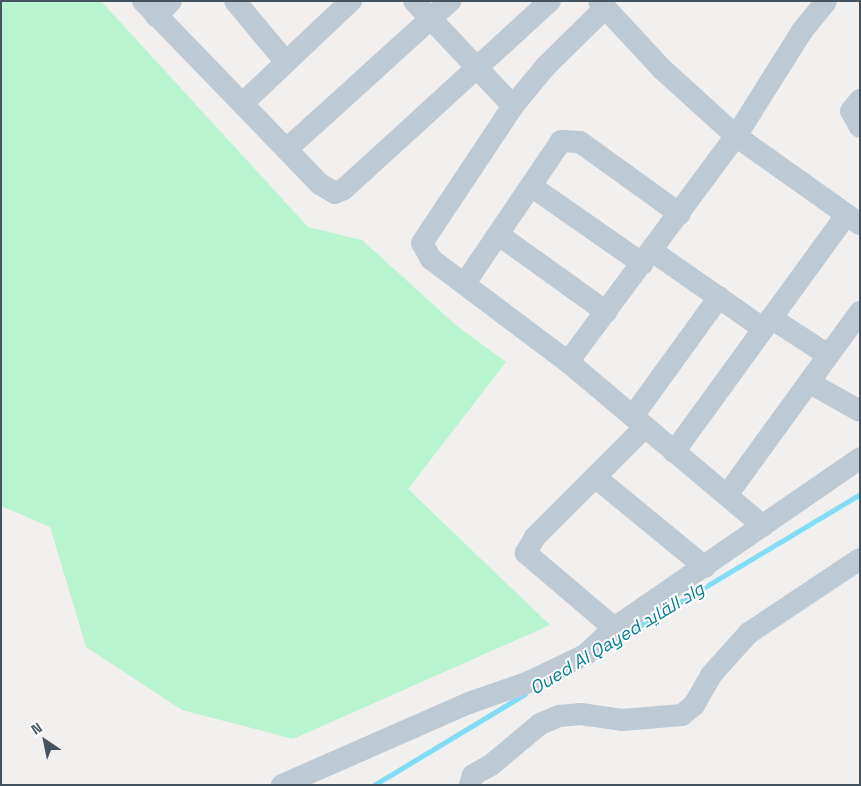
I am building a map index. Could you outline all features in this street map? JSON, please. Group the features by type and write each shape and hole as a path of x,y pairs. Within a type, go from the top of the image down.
{"street":[{"path":"243,103 285,61 351,1"},
{"path":"414,1 513,106"},
{"path":"288,148 450,1"},
{"path":"157,6 243,103 288,148 320,184 335,193 344,189 550,1"},
{"path":"568,362 680,214 736,136 802,31 826,1"},
{"path":"242,4 285,61"},
{"path":"674,452 768,324 853,219 736,136 662,69 602,5 546,66 513,106 422,243 431,259 568,362 674,452 763,526"},
{"path":"860,100 851,112 860,127"},
{"path":"465,284 531,186 555,146 570,139 680,214"},
{"path":"531,186 648,257 828,355"},
{"path":"499,235 606,312"},
{"path":"614,628 526,552 535,537 595,477 639,422 719,297"},
{"path":"727,495 828,355 853,337 860,312"},
{"path":"810,382 860,411"},
{"path":"282,785 469,703 529,682 592,650 614,628 705,567 860,458"},
{"path":"595,477 705,567"},
{"path":"470,785 473,775 492,766 540,724 559,716 581,714 622,720 682,715 694,705 711,675 749,633 860,559"}],"green space":[{"path":"1,1 101,1 308,227 362,240 457,326 506,362 408,489 550,625 293,739 182,710 86,647 50,527 1,506"}],"waterway":[{"name":"Oued Al Qayed واد القايد","path":"618,639 860,494"},
{"name":"Oued Al Qayed واد القايد","path":"374,785 525,694"}]}
